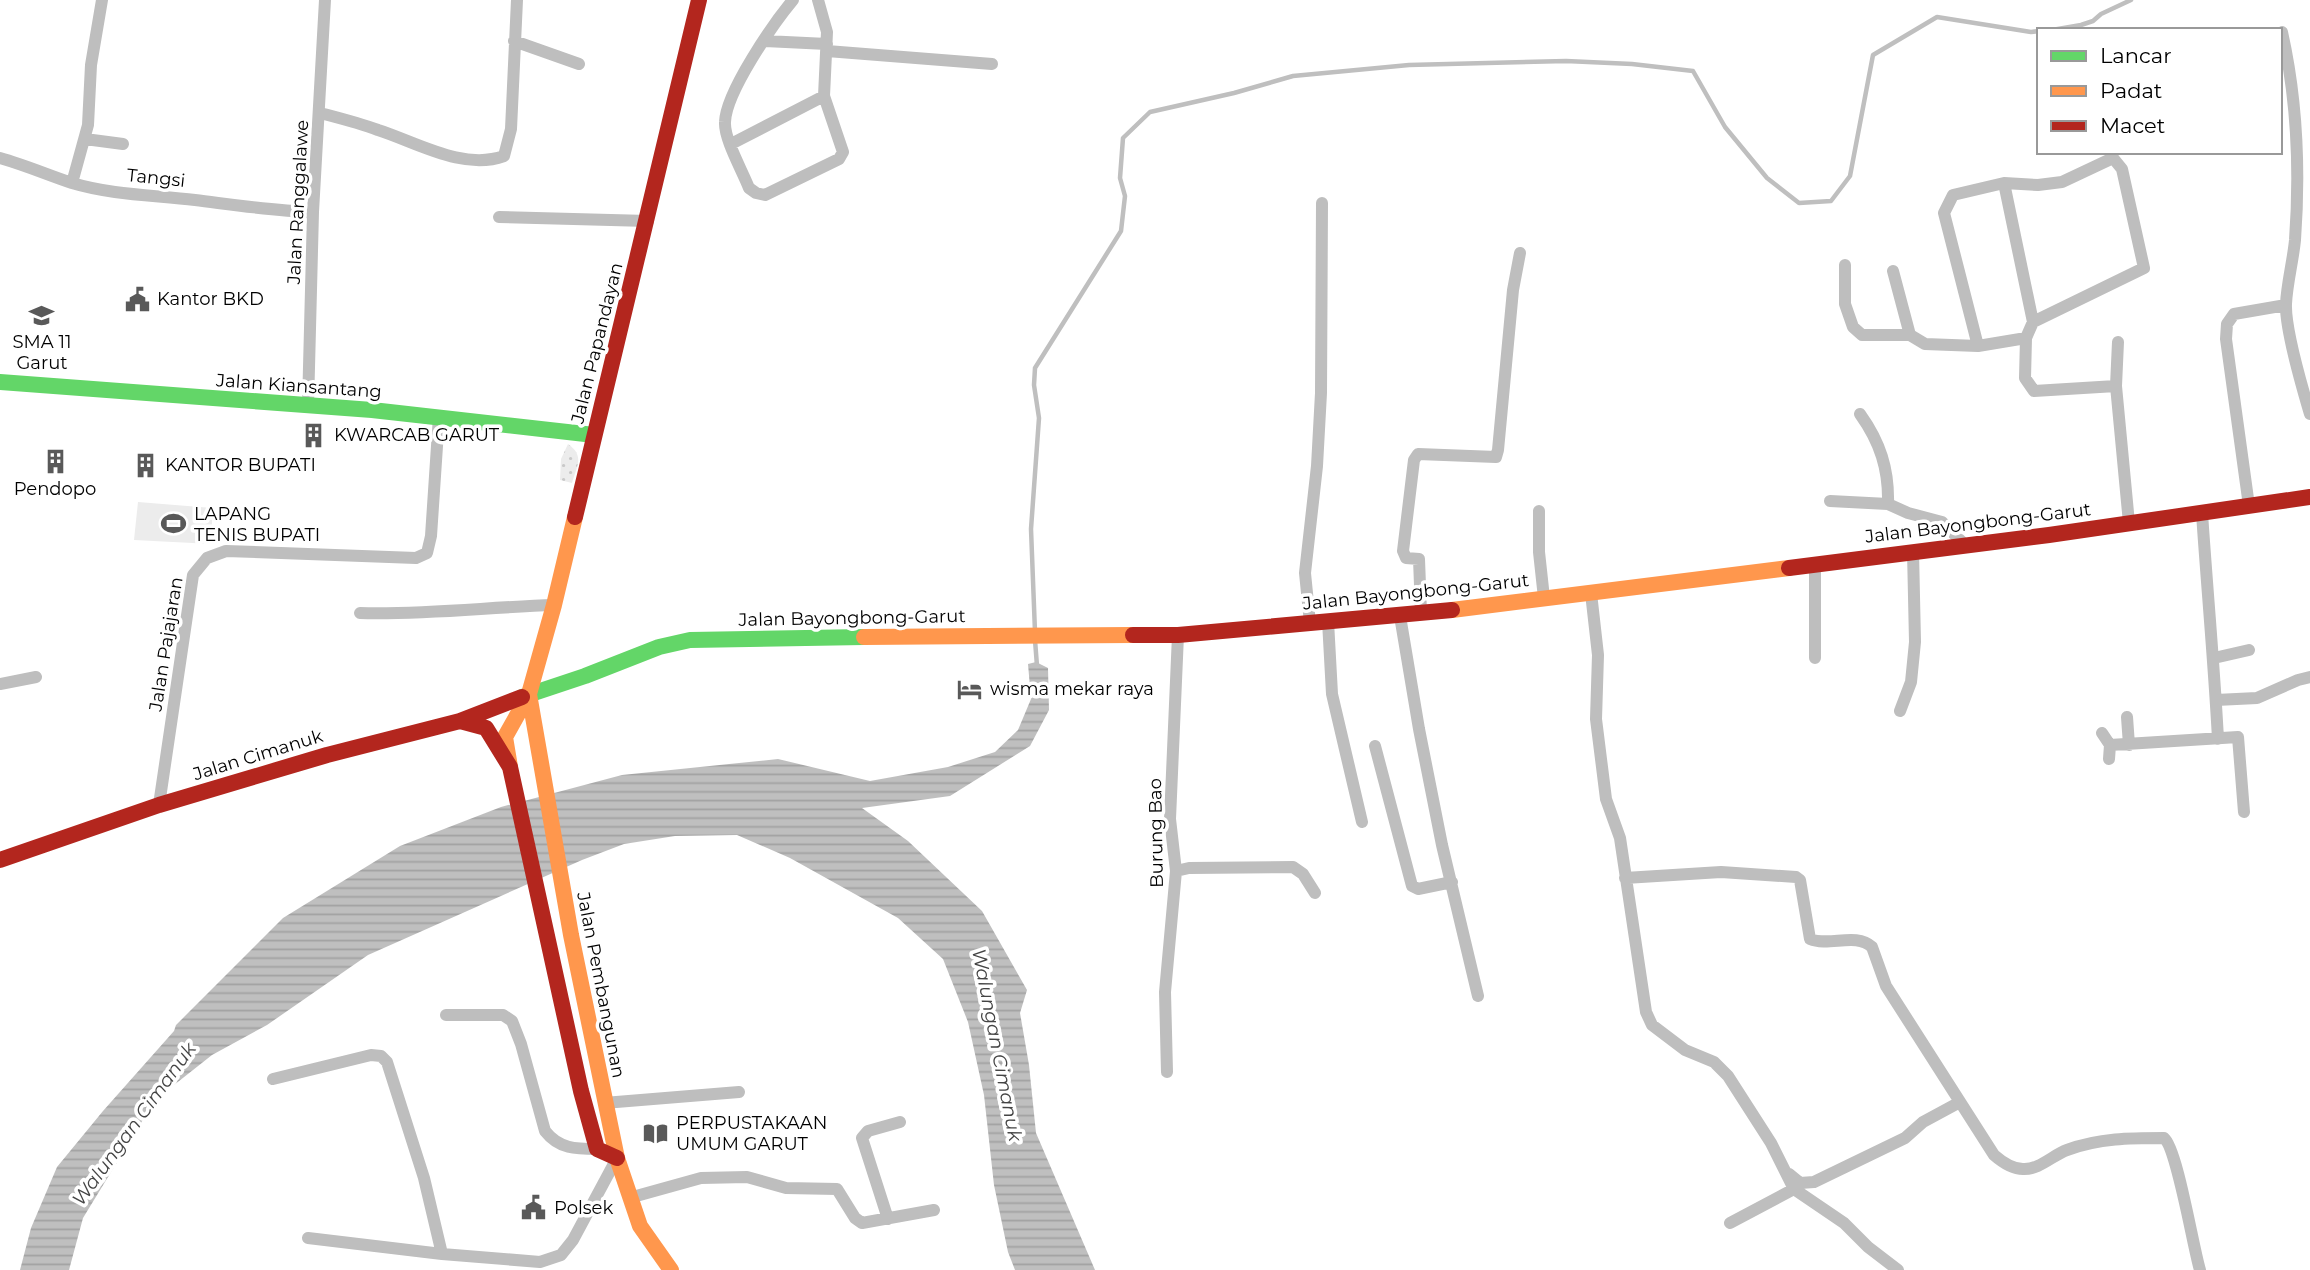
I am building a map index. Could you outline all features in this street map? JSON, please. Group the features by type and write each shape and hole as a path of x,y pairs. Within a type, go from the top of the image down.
{"main road":[{"name":"Jalan Papandayan","path":"529,694 554,605 699,0"},
{"name":"Jalan Kiansantang","path":"0,382 439,416 594,435"},
{"name":"Jalan Bayongbong-Garut","path":"529,694 585,676 659,647 690,640 1178,635 1400,615 1591,593 2310,497"},
{"name":"Jalan Cimanuk","path":"0,860 159,805 327,755 460,721 529,694"},
{"path":"529,694 505,737 510,767 581,1091 597,1149 617,1158"},
{"name":"Jalan Pembangunan","path":"529,694 571,935 617,1158 640,1226 671,1270"},
{"path":"460,721 486,728 510,767"}],"street":[{"path":"72,183 88,125 91,65 102,0"},
{"name":"Jalan Ranggalawe","path":"308,406 313,212 325,0"},
{"path":"320,113 379,130 445,154 475,160 495,160 504,156 511,129 517,0"},
{"path":"793,0 731,93 725,120 726,132 749,188 765,195 839,159 844,152 824,96 827,32 818,0"},
{"path":"2282,32 2289,63 2297,149 2295,239 2286,305 2293,349 2310,414"},
{"path":"514,41 579,64"},
{"path":"765,41 992,64"},
{"path":"731,144 824,96"},
{"path":"85,139 122,144"},
{"name":"Tangsi","path":"0,158 36,168 72,183 128,194 272,211 313,212"},
{"path":"1978,346 1944,213 1953,195 2004,183 2038,185 2062,182 2113,158 2122,169 2144,268 2033,322"},
{"path":"2004,183 2033,322 2026,338 2025,378 2034,391 2116,386"},
{"path":"1310,623 1306,573 1320,405 1322,203"},
{"path":"499,218 648,221"},
{"path":"1422,612 1419,559 1406,558 1403,551 1414,460 1418,454 1496,457 1513,290 1520,253"},
{"path":"1845,265 1845,304 1856,332 1862,335 1910,335 1925,344 1978,346 2026,338"},
{"path":"1893,271 1910,335"},
{"path":"2249,506 2226,339 2227,324 2234,314 2286,305"},
{"path":"2118,342 2116,386 2129,523"},
{"path":"1860,414 1874,433 1882,454 1888,483 1888,504"},
{"name":"Jalan Pajajaran","path":"159,805 193,575 207,558 226,551 416,558 427,553 431,536 439,416"},
{"path":"1830,501 1888,504 1908,513 1942,522 1965,545"},
{"path":"1539,511 1539,552 1544,598"},
{"path":"2202,513 2218,738"},
{"path":"1900,710 1911,682 1915,642 1913,551"},
{"path":"1815,563 1815,658"},
{"path":"1591,593 1598,655 1596,719 1606,799 1620,838 1643,999 1652,1025 1685,1050 1714,1062 1721,1068 1771,1143 1794,1189 1844,1223 1868,1247 1898,1270"},
{"path":"360,613 407,614 554,605"},
{"path":"1400,615 1419,729 1478,996"},
{"path":"1328,621 1332,694 1362,822"},
{"name":"Burung Bao","path":"1167,1072 1165,992 1176,872 1170,819 1178,635"},
{"path":"2214,657 2249,650"},
{"path":"0,684 36,677"},
{"path":"2216,700 2258,698 2310,677"},
{"path":"2127,717 2129,745"},
{"path":"2102,733 2110,745 2109,759"},
{"path":"2110,745 2238,737 2244,812"},
{"path":"1375,746 1412,886 1418,890 1452,882"},
{"path":"1176,872 1189,867 1293,867 1303,874 1315,893"},
{"path":"1625,878 1721,872 1796,877 1800,880 1810,939 1819,943 1857,941 1872,947 1886,986 1994,1155 2009,1166 2023,1169 2037,1166 2065,1150 2101,1140 2164,1138 2169,1142 2177,1164 2200,1270"},
{"path":"446,1015 503,1015 512,1021 545,1131 562,1146 597,1149"},
{"path":"273,1079 371,1055 381,1056 387,1062 424,1178 442,1254"},
{"path":"604,1103 739,1092"},
{"path":"1785,1168 1800,1183 1814,1182 1905,1138 1923,1122 1960,1102"},
{"path":"888,1219 862,1138 868,1130 900,1122"},
{"path":"308,1238 442,1254 540,1262 561,1255 573,1240 617,1158"},
{"path":"629,1198 701,1178 747,1177 786,1188 837,1189 855,1218 862,1223 934,1210"},
{"path":"1730,1223 1794,1189"}],"shaded area":[{"path":"568,444 578,457 572,483 560,480 561,459"},
{"name":"LAPANG TENIS BUPATI","path":"138,502 212,508 212,544 134,540"}],"water":[{"name":"Walungan Cimanuk","path":"1036,662 1048,668 1049,710 1030,746 950,796 862,808 908,841 982,911 1027,990 1020,1013 1036,1133 1095,1270 1015,1270 1008,1252 994,1185 984,1095 968,1022 943,959 898,918 790,858 737,835 675,836 624,844 368,955 267,1025 212,1055 155,1100 83,1218 69,1270 20,1270 31,1228 57,1167 174,1031 176,1025 283,918 400,846 501,807 622,775 778,759 870,781 948,767 995,752 1018,730 1031,699 1028,664"}],"waterway":[{"path":"2064,28 2093,21 2101,14 2131,0"},
{"path":"1035,632 1031,529 1039,418 1034,385 1035,368 1121,231 1125,196 1120,178 1123,138 1150,112 1293,76 1409,65 1566,61 1632,64 1693,71 1725,127 1767,178 1799,203 1831,201 1850,176 1873,55 1937,17 2037,31"},
{"path":"1035,640 1037,666"}],"traffic: fast":[{"path":"0,382 372,410 594,435"},
{"path":"522,697 659,647 690,640 864,637"}],"traffic: slow":[{"path":"510,767 505,737 529,694 575,517"},
{"path":"1452,610 1789,568"},
{"path":"864,637 1133,635"},
{"path":"529,694 571,935 617,1158 640,1226 671,1270"}],"traffic: jam":[{"path":"575,517 699,0"},
{"path":"1789,568 2049,535 2310,497"},
{"path":"1133,635 1178,635 1452,610"},
{"path":"0,860 159,805 327,755 460,721 522,697"},
{"path":"460,721 486,728 510,767 581,1091 597,1149 617,1158"}],"place":[{"name":"Kantor BKD","path":"137,299"},
{"name":"SMA 11 Garut","path":"42,315"},
{"name":"KWARCAB GARUT","path":"314,435"},
{"name":"Pendopo","path":"55,462"},
{"name":"KANTOR BUPATI","path":"145,465"},
{"name":"LAPANG TENIS BUPATI","path":"174,524"},
{"name":"wisma mekar raya","path":"970,689"},
{"name":"PERPUSTAKAAN UMUM GARUT","path":"656,1133"},
{"name":"Polsek","path":"534,1208"}]}
